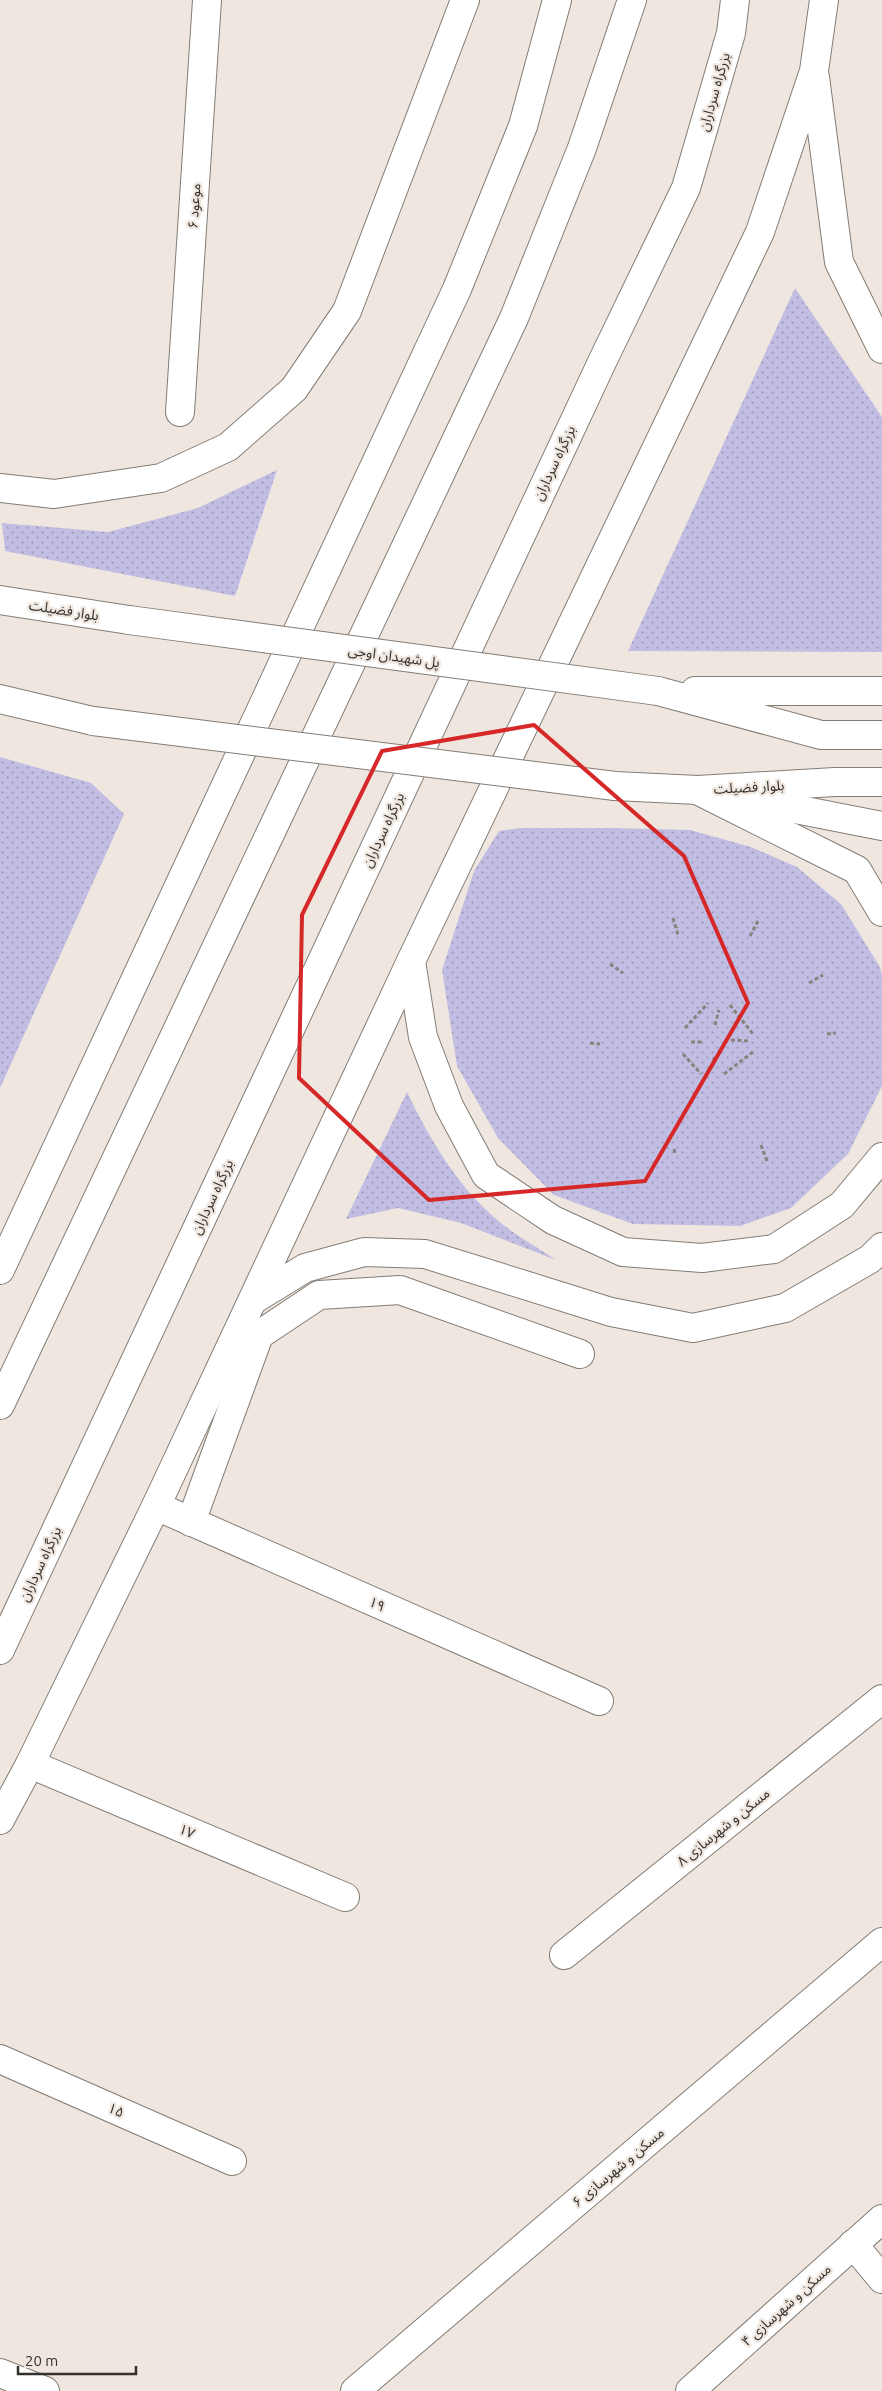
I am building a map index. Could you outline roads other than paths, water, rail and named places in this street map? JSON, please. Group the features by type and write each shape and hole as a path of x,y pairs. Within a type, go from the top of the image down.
{"main road":[{"name":"موعود ۶","path":"180,412 207,0"},
{"path":"0,488 54,494 161,478 228,447 294,389 347,311 465,0"},
{"path":"2,1261 457,289 523,126 557,0"},
{"path":"0,1404 514,318 582,148 632,0"},
{"name":"بزرگراه سرداران","path":"0,1650 593,380 686,188 731,33 735,0"},
{"path":"0,1820 30,1764 156,1506 411,962 760,232 814,71 824,0"},
{"path":"814,71 839,262 882,349"},
{"name":"بلوار فضیلت","path":"0,600 129,620"},
{"name":"پل شهیدان اوجی","path":"129,620 658,691"},
{"path":"658,691 879,691"},
{"path":"658,691 821,735 882,736"},
{"name":"بلوار فضیلت","path":"0,699 93,721 616,786 698,790 835,782 882,782"},
{"path":"698,790 882,826"},
{"path":"698,790 857,870 882,912"},
{"path":"411,962 423,1037 449,1106 486,1175 553,1220 623,1252 702,1258 774,1249 842,1205 882,1158"},
{"path":"253,1300 305,1268 356,1254 364,1252 425,1254 611,1312 694,1328 784,1308 870,1259 882,1247"},
{"path":"191,1522 259,1336 319,1295 400,1290 580,1354"},
{"name":"۱۹","path":"156,1506 599,1701"},
{"name":"مسکن و شهرسازی ۸","path":"564,1955 882,1699"},
{"name":"۱۷","path":"30,1764 345,1897"},
{"name":"مسکن و شهرسازی ۶","path":"355,2391 882,1942"},
{"name":"۱۵","path":"0,2059 232,2161"},
{"name":"مسکن و شهرسازی ۴","path":"690,2391 882,2219"},
{"path":"853,2244 882,2279"},
{"path":"0,2373 45,2391"}]}
